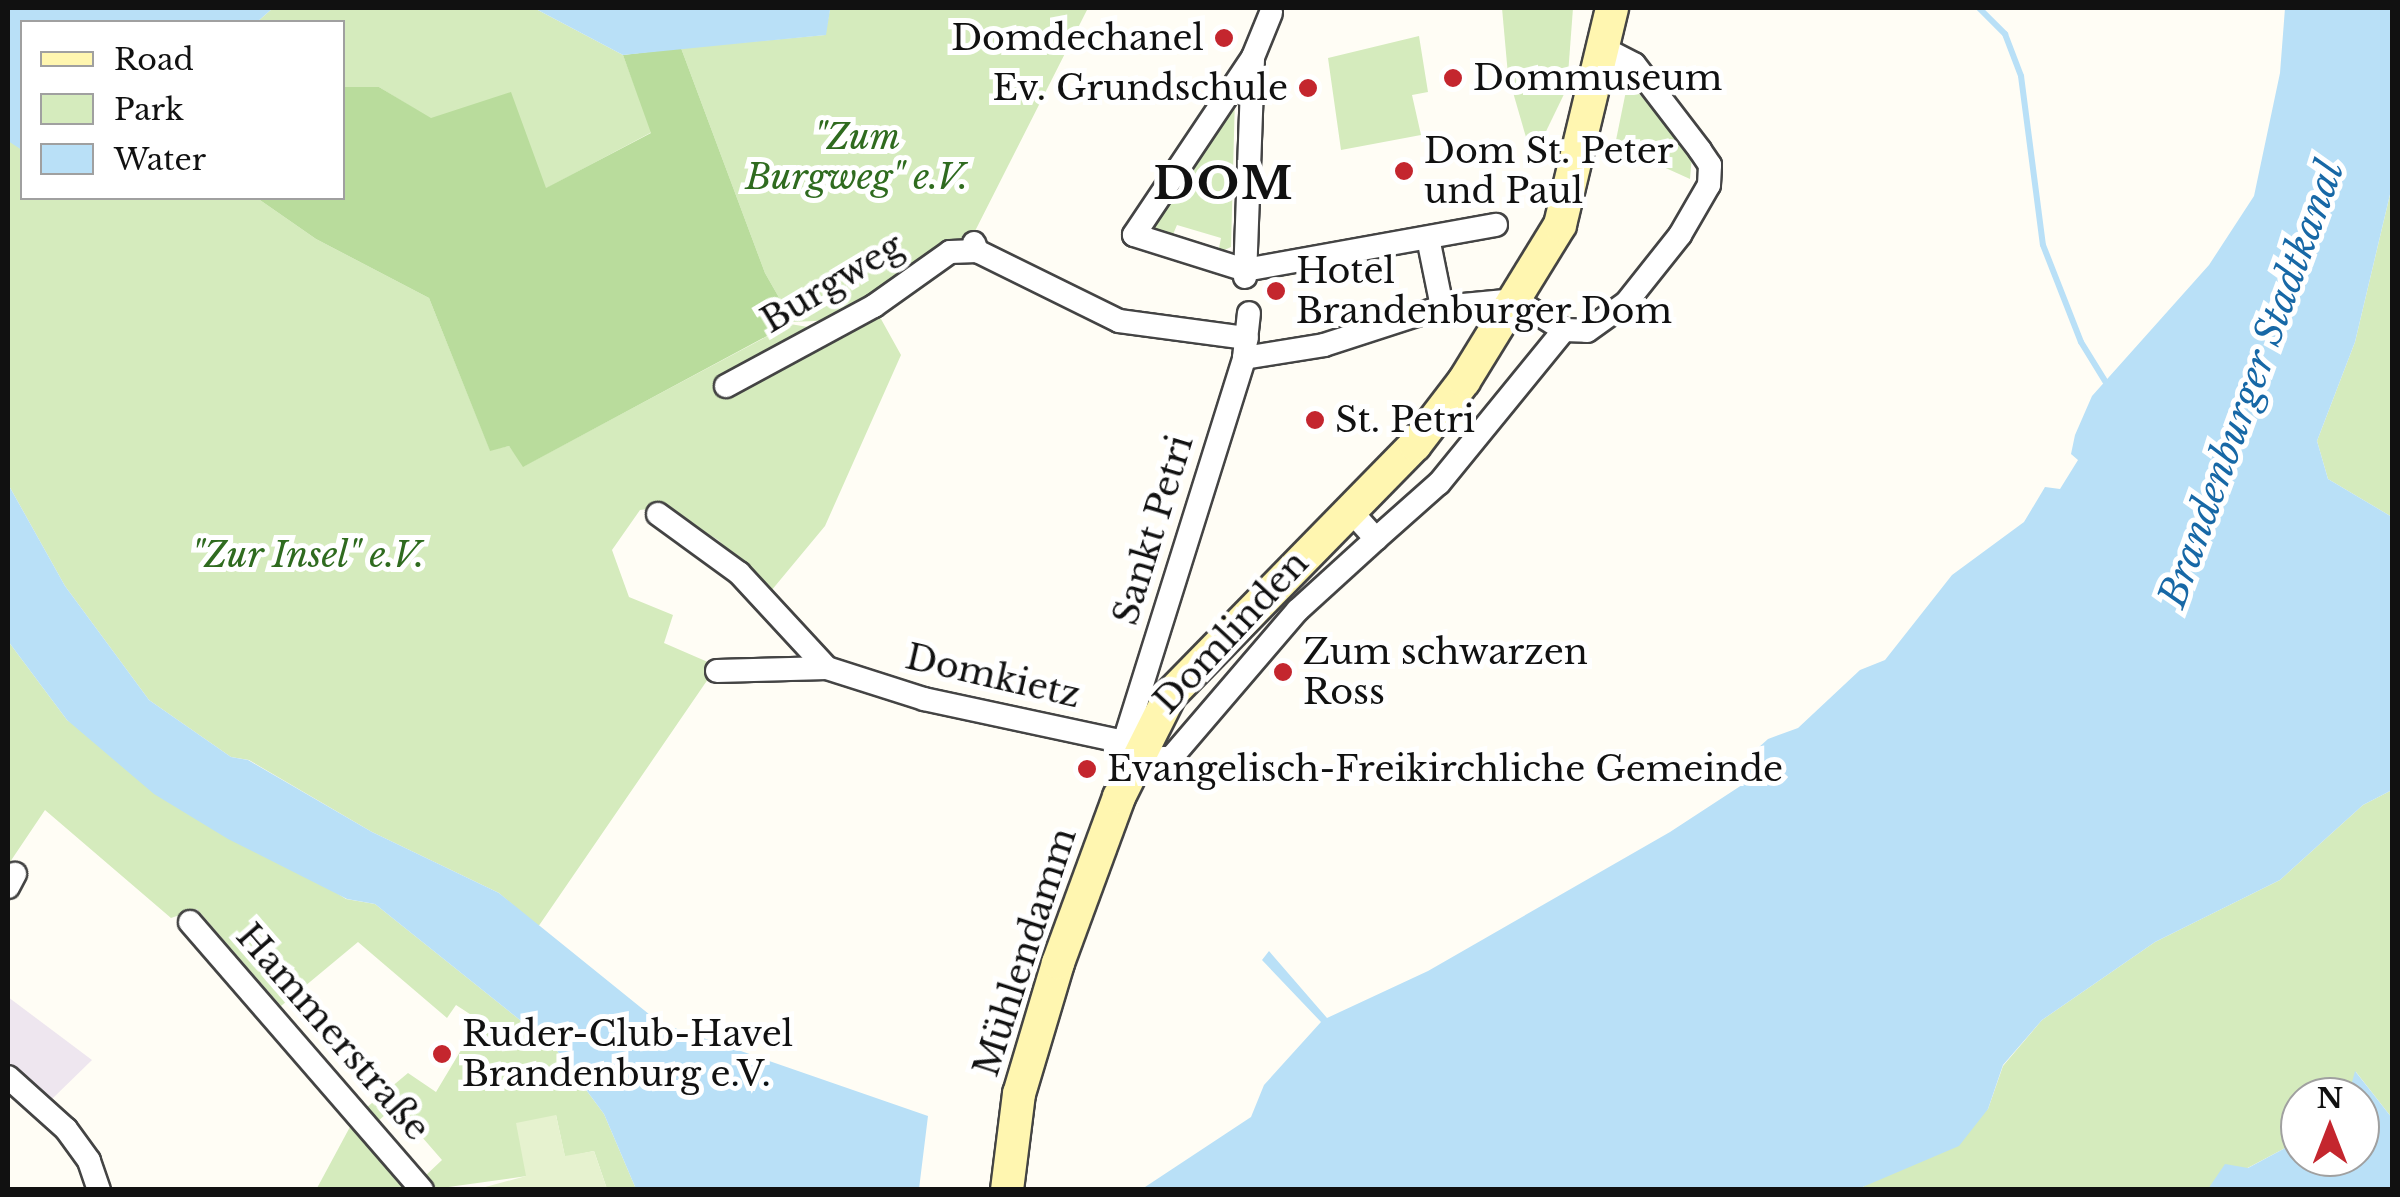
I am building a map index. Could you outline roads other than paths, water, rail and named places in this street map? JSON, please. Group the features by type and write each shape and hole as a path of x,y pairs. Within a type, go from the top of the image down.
{"street":[{"name":"Domlinden","path":"1564,330 1440,483 1298,610 1172,758 1136,749 1187,674 1415,445 1516,300 1560,224 1607,50 1612,8"},
{"path":"1271,13 1253,57 1134,235 1245,273 1496,224"},
{"path":"1516,300 1564,330 1586,331 1626,302 1680,235 1709,185 1710,165 1700,150 1634,64 1607,50"},
{"path":"1245,273 1253,57"},
{"path":"1428,238 1442,308"},
{"name":"Burgweg","path":"726,386 874,306 950,252 976,247 1120,321 1246,348 1324,345 1442,308 1516,300"},
{"name":"Sankt Petri","path":"1136,749 1246,348 1249,313"},
{"path":"1352,512 1376,539"},
{"name":"Domkietz","path":"658,514 712,549 827,668"},
{"name":"Domkietz","path":"717,671 827,668 924,700 1136,749"},
{"name":"Mühlendamm","path":"1007,1190 1019,1094 1058,963 1136,749"},
{"name":"Hammerstraße","path":"190,922 422,1190"},
{"path":"8,1077 66,1129 90,1160 100,1190"}],"water":[{"path":"8,8 273,8 259,20 20,20 20,149 8,141"},
{"path":"534,8 840,8 830,10 826,35 623,55"},
{"name":"Brandenburger Stadtkanal","path":"2285,8 2392,8 2392,186 2355,342 2317,441 2328,479 2392,517 2392,790 2363,805 2280,880 2155,942 2042,1020 2003,1065 1988,1109 1959,1146 1858,1189 1142,1189 1251,1117 1264,1085 1321,1022 1262,960 1269,951 1327,1018 1428,971 1670,832 1745,783 1739,765 1768,739 1798,728 1860,670 1885,660 1952,575 2024,522 2045,487 2060,489 2078,460 2071,454 2075,435 2092,396 2209,265 2254,196 2280,73"},
{"path":"8,484 65,586 149,700 231,757 248,760 372,832 499,893 660,1023 928,1116 919,1189 636,1189 604,1114 555,1048 375,904 347,899 228,839 154,794 67,720 8,641"},
{"path":"2380,1103 2392,1118 2392,1189 2208,1189 2225,1164 2248,1168 2280,1151 2280,1177 2380,1177"}],"waterway":[{"path":"1979,8 2005,34 2021,76 2043,245 2081,342 2105,381"}],"place":[{"name":"Domdechanel","path":"1224,38"},
{"name":"Dommuseum","path":"1453,78"},
{"name":"Ev. Grundschule","path":"1308,88"},
{"name":"Dom St. Peter und Paul","path":"1404,171"},
{"name":"Hotel Brandenburger Dom","path":"1276,291"},
{"name":"St. Petri","path":"1315,420"},
{"name":"Zum schwarzen Ross","path":"1283,672"},
{"name":"Evangelisch-Freikirchliche Gemeinde","path":"1087,769"},
{"name":"Ruder-Club-Havel Brandenburg e.V.","path":"442,1054"}],"district":[{"name":"DOM","path":"1224,184"}],"park label":[{"name":"\"Zum Burgweg\" e.V.","path":"857,157"},
{"name":"\"Zur Insel\" e.V.","path":"308,555"}]}
